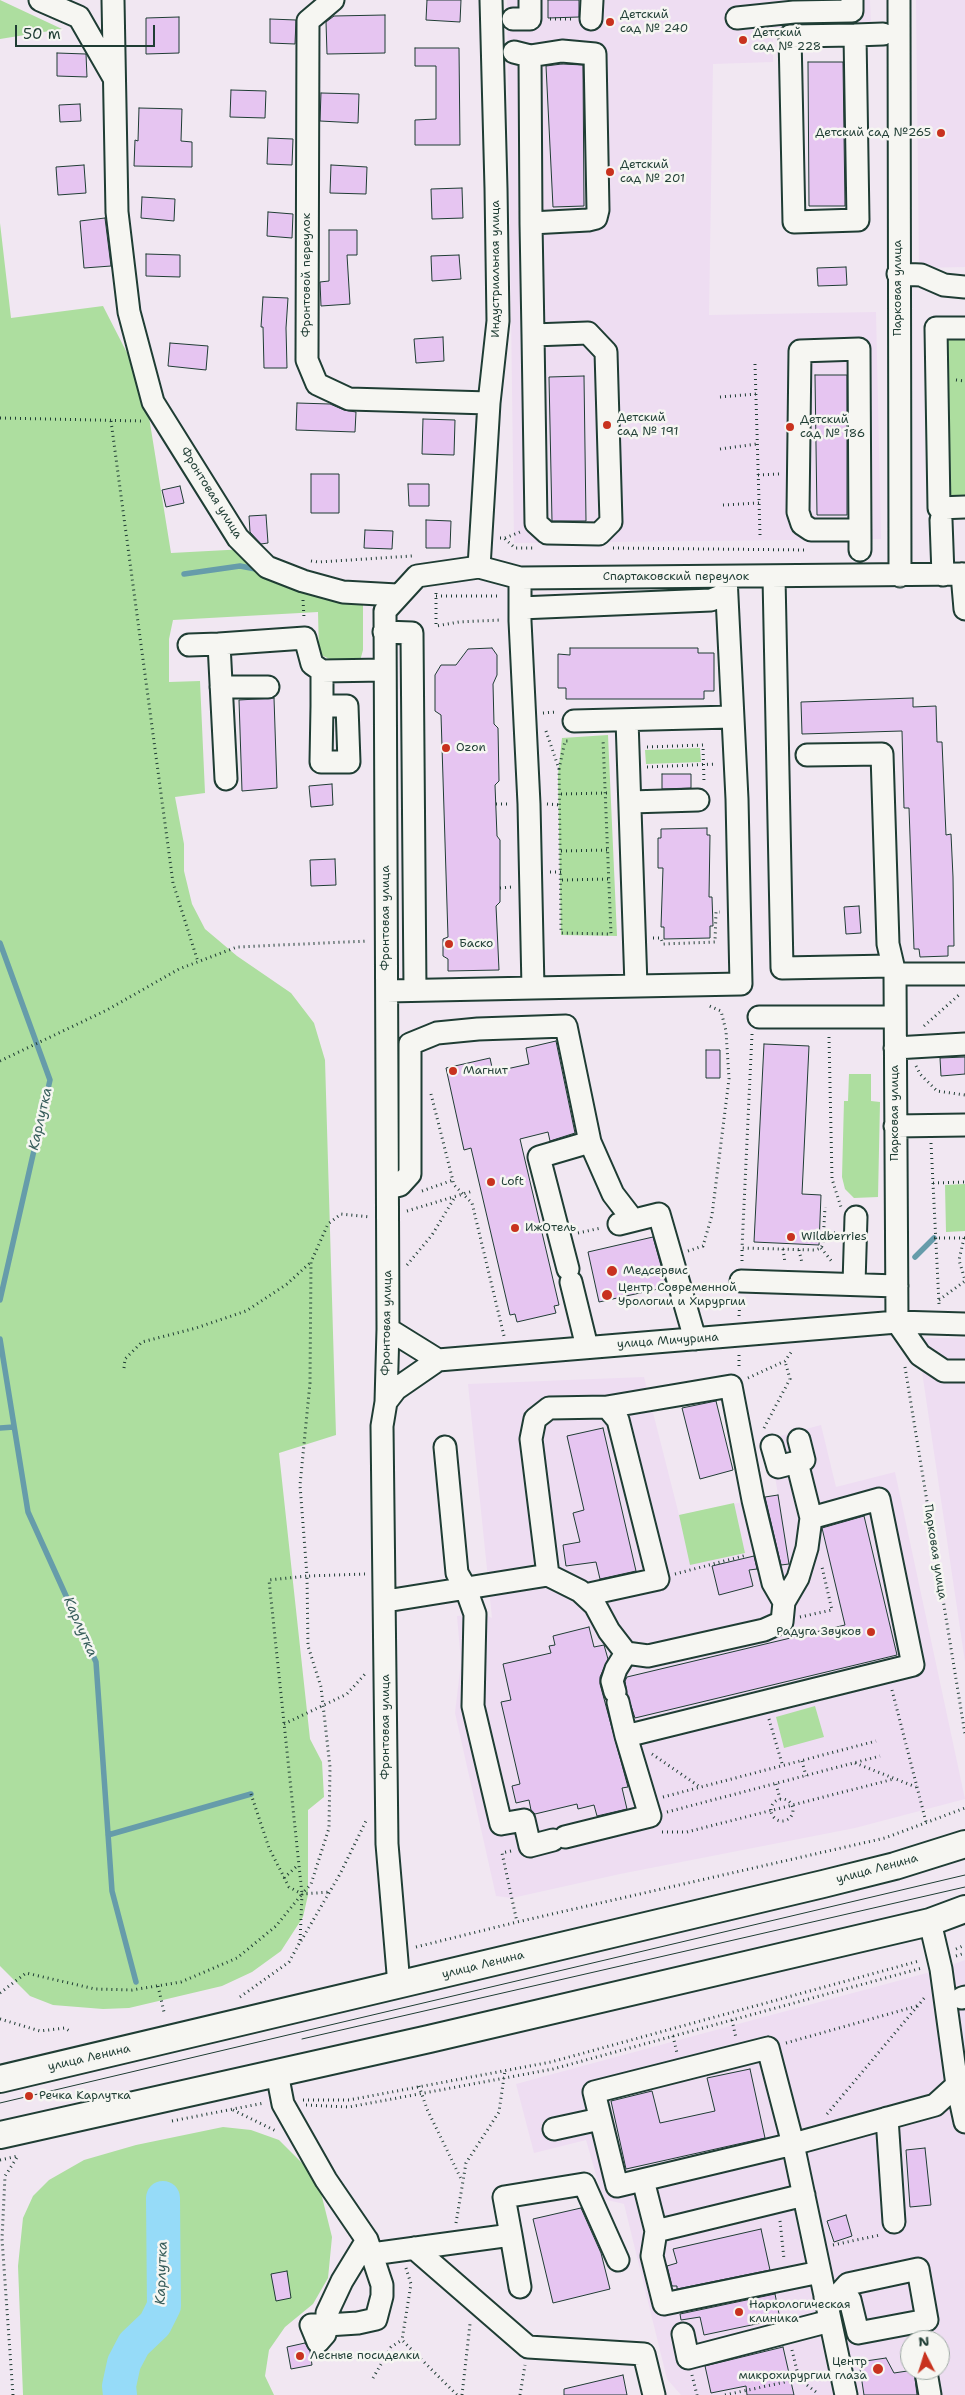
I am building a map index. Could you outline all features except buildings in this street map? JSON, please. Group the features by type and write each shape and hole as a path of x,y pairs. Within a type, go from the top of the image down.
{"main road":[{"name":"улица Ленина","path":"0,2079 823,1884 895,1866 965,1844"},
{"path":"0,2135 930,1922 965,1909"}],"street":[{"path":"40,0 79,17 115,81"},
{"name":"Фронтовая улица","path":"113,0 119,230 129,312 153,402 238,538 267,567 303,581 343,592 397,595"},
{"name":"Фронтовой переулок","path":"333,0 308,21 307,360 317,384 349,399 489,404"},
{"name":"Индустриальная улица","path":"479,567 489,404 498,320 490,0"},
{"path":"737,18 794,6 852,11 852,0"},
{"name":"Парковая улица","path":"899,0 900,576"},
{"path":"856,35 858,220 794,222 790,36 882,34"},
{"path":"531,223 596,218 598,210 595,54 562,51 522,54 531,223 536,523 547,533 599,534 611,522 606,352 588,333 533,335"},
{"path":"898,274 921,275 944,285 965,287"},
{"path":"965,328 936,328 939,508 965,507"},
{"path":"859,349 860,540 811,530 802,524 798,512 800,351 859,349"},
{"path":"942,520 965,609"},
{"name":"Спартаковский переулок","path":"397,595 417,576 479,567 520,578 726,585 774,577 957,574"},
{"path":"774,577 782,968 893,970 965,974"},
{"path":"520,578 510,609 529,804 533,988"},
{"path":"510,609 711,600 726,585"},
{"path":"387,991 741,984 726,585"},
{"name":"Фронтовая улица","path":"397,595 384,611 388,1329 386,1402 382,1426 386,1601 387,1844 399,1985"},
{"path":"384,632 412,633 415,990"},
{"path":"189,645 305,638 312,664 322,671 384,670"},
{"path":"219,644 226,779"},
{"path":"322,671 322,706"},
{"path":"221,687 268,687"},
{"path":"574,731 627,720 731,718"},
{"path":"627,720 636,986"},
{"name":"Парковая улица","path":"807,755 882,754 888,944 893,970 895,1017 900,1047 895,1126 897,1322"},
{"path":"630,802 702,796"},
{"path":"756,1024 895,1017"},
{"path":"387,1044 410,1044 437,1033 478,1029 566,1026 590,1142 613,1194 619,1224 659,1214 696,1339"},
{"path":"388,1188 400,1185 410,1174 410,1044"},
{"path":"900,1047 965,1044"},
{"path":"895,1126 965,1125"},
{"path":"587,1347 539,1157 590,1142"},
{"path":"849,1216 854,1284"},
{"path":"741,1281 897,1286"},
{"path":"897,1322 920,1355 944,1371 965,1372"},
{"name":"улица Мичурина","path":"386,1402 396,1389 438,1360 897,1322 965,1324"},
{"path":"388,1329 438,1360"},
{"path":"548,1576 531,1439 535,1419 549,1408 607,1406 731,1386 773,1584 784,1602"},
{"path":"585,1595 658,1579 618,1420 607,1406"},
{"path":"768,1437 778,1467 804,1460 799,1440"},
{"path":"445,1447 457,1573 466,1589 475,1614 473,1706 502,1824 524,1820 530,1846 651,1815 626,1736 612,1681 616,1669 626,1653"},
{"path":"386,1601 548,1576 562,1580 585,1595 596,1605 609,1631 626,1653 648,1656 764,1630 782,1622 784,1602 798,1578 807,1548 811,1518 797,1462"},
{"path":"626,1736 913,1665 879,1498 811,1518"},
{"path":"930,1922 959,2058 957,2085 964,2116"},
{"path":"846,2395 830,2321 832,2296 820,2272 804,2194 799,2142 768,2048 594,2092 617,2186 799,2142 935,2105 957,2085"},
{"path":"277,2073 283,2102 326,2180 370,2247 382,2286 382,2296 376,2319 358,2323 327,2325 326,2313 342,2281 370,2247"},
{"path":"887,2118 894,2222"},
{"path":"554,2129 600,2120"},
{"path":"643,2180 656,2231 652,2256 664,2304 820,2272"},
{"path":"520,2288 504,2197 584,2184 618,2260"},
{"path":"656,2231 804,2194"},
{"path":"370,2247 407,2250 511,2235"},
{"path":"407,2250 473,2300 528,2347 644,2354 654,2395"},
{"path":"683,2334 688,2358 830,2321"},
{"path":"927,2380 930,2395"}],"path":[{"path":"525,13 592,9"},
{"path":"755,364 760,535"},
{"path":"720,397 756,394"},
{"path":"0,418 145,421"},
{"path":"111,420 173,883 198,962"},
{"path":"720,449 757,444"},
{"path":"724,505 759,504"},
{"path":"481,538 504,538 515,548 535,548"},
{"path":"604,548 811,550"},
{"path":"309,560 319,562 415,556"},
{"path":"435,572 436,626 510,609 499,596 436,596"},
{"path":"303,581 305,638"},
{"path":"540,714 560,769"},
{"path":"574,731 565,741 560,769 561,933 611,934 603,739 593,740"},
{"path":"628,747 703,745 702,796"},
{"path":"642,768 734,763"},
{"path":"561,794 605,793"},
{"path":"562,851 608,850"},
{"path":"562,880 610,879"},
{"path":"500,888 512,887"},
{"path":"661,938 663,944 715,942 716,912"},
{"path":"0,1061 108,1010 179,969 237,947 387,940"},
{"path":"923,1027 965,990"},
{"path":"672,1258 703,1246 712,1215 724,1135 729,1079 726,1032 721,1010 708,1005 698,1006"},
{"path":"756,1024 742,1248 799,1250 821,1248"},
{"path":"829,1034 832,1179 842,1208 849,1216"},
{"path":"900,1047 920,1074 937,1091 965,1095"},
{"path":"430,1088 454,1185 472,1203 508,1354"},
{"path":"926,1126 931,1145 934,1238 939,1308"},
{"path":"418,1192 453,1180"},
{"path":"932,1183 965,1182"},
{"path":"413,1210 473,1191"},
{"path":"402,1272 432,1235 455,1196"},
{"path":"821,1248 823,1244 825,1207"},
{"path":"124,1368 125,1359 142,1342 196,1328 246,1311 287,1284 311,1262 328,1224 341,1214 388,1220"},
{"path":"560,1237 619,1224"},
{"path":"934,1238 965,1238 959,1260 965,1281 939,1300"},
{"path":"821,1248 833,1263"},
{"path":"783,1249 785,1264 811,1264"},
{"path":"799,1250 802,1264"},
{"path":"827,1264 838,1260"},
{"path":"0,1994 26,1973 95,1989 132,1990 182,1982 237,1958 276,1926 311,1884 329,1828 330,1767 321,1687 308,1646 300,1484 310,1383 311,1262"},
{"path":"731,1386 785,1361 805,1330"},
{"path":"768,1437 790,1380 785,1361"},
{"name":"Парковая улица","path":"905,1369 965,1734"},
{"path":"658,1579 765,1550"},
{"path":"300,1942 302,1894 269,1580 306,1576 370,1574"},
{"path":"284,1724 347,1694 371,1668"},
{"path":"888,1671 926,1822"},
{"path":"764,1702 783,1767"},
{"path":"626,1736 701,1788"},
{"path":"651,1815 701,1788 876,1741"},
{"path":"651,1815 880,1756"},
{"path":"802,1761 806,1776"},
{"path":"855,1763 917,1787"},
{"path":"651,1815 662,1832 687,1832 894,1779"},
{"path":"776,1784 780,1799"},
{"path":"251,1794 268,1848 289,1887 302,1894 330,1892"},
{"path":"780,1799 787,1800 792,1805 791,1815 783,1820 774,1817 771,1810 773,1803 780,1799"},
{"path":"396,1952 517,1922 885,1838 965,1808"},
{"path":"240,1997 290,1962 330,1892 371,1810"},
{"path":"502,1854 517,1922"},
{"path":"284,1878 298,1864"},
{"path":"799,2142 918,2006 940,1965 965,1945"},
{"path":"283,2102 349,2107 553,2069 940,1965 965,1952"},
{"path":"165,2123 283,2102 348,2100 552,2062 940,1965"},
{"path":"158,1986 164,2012"},
{"path":"768,2048 918,2006"},
{"path":"0,2019 40,2031 65,2028 71,2032"},
{"path":"732,2020 733,2026"},
{"path":"454,2243 457,2210 466,2163 499,2112 505,2070"},
{"path":"420,2086 427,2109 463,2182"},
{"path":"233,2110 306,2145"},
{"path":"0,2160 18,2156 5,2176 2,2239 13,2395"},
{"path":"815,2249 882,2234 894,2222"},
{"path":"402,2340 411,2284 407,2250"},
{"path":"462,2395 473,2300"},
{"path":"788,2332 799,2379 816,2392 816,2395"},
{"path":"373,2378 391,2346 402,2340"},
{"path":"402,2340 457,2395"},
{"path":"520,2395 528,2347"},
{"path":"725,2395 799,2379"}],"shaded area":[{"path":"507,0 870,0 871,27 773,30 773,62 713,64 709,315 876,312 881,539 514,543"},
{"name":"Детский сад №265","path":"916,0 965,0 965,267 919,268"},
{"path":"917,1338 965,1338 965,1662 936,1466"},
{"path":"644,1377 679,1515 778,1495 769,1439 821,1425 836,1487 895,1472 965,1799 855,1828 620,1874 512,1898 496,1896 455,1713 461,1662 457,1616 475,1614 486,1615 492,1618 468,1384","holes":["746,1558 753,1586 719,1595 712,1566"]},
{"path":"965,1960 965,2395 681,2395 667,2379 624,2204 603,2199 586,2140 534,2153 516,2084 938,1970"}],"green space":[{"path":"0,0 62,29 0,39"},
{"path":"0,223 11,318 103,306 144,386 171,553 246,549 363,599 363,650 360,661 344,666 319,654 318,612 173,620 169,639 169,682 200,681 205,793 175,797 184,844 184,871 192,904 205,929 237,956 291,993 314,1023 325,1060 336,1435 279,1453 310,1739 322,1762 324,1797 308,1810 308,1895 303,1917 281,1951 252,1972 222,1986 129,2008 103,2009 53,2005 30,1996 0,1966"},
{"path":"965,334 965,502 946,500 945,338"},
{"path":"608,735 617,936 561,935 558,775 562,738"},
{"path":"700,748 701,762 646,764 645,750"},
{"path":"849,1074 871,1074 871,1101 880,1102 878,1197 854,1198 845,1189 842,1177 844,1101 848,1101"},
{"path":"965,1184 965,1231 946,1232 945,1185"},
{"path":"734,1503 745,1553 690,1565 679,1515"},
{"path":"815,1706 824,1737 784,1748 776,1717"},
{"path":"223,2127 251,2130 279,2140 305,2166 321,2193 332,2237 328,2278 313,2304 285,2327 269,2350 265,2376 274,2395 23,2395 18,2266 23,2218 33,2196 49,2180 84,2160 136,2145"}],"waterway":[{"path":"184,574 240,566 261,570"},
{"name":"Карлутка","path":"0,943 50,1080 0,1300"},
{"path":"915,1257 934,1238"},
{"name":"Карлутка","path":"0,1339 28,1512 96,1662 112,1891 136,1982"},
{"path":"0,1428 14,1427"},
{"path":"108,1835 251,1794"},
{"name":"Карлутка","path":"120,2395 119,2386 124,2363 134,2344 155,2324 164,2306 163,2198"}],"tram line":[{"path":"0,2103 965,1875"},
{"path":"302,2039 965,1887"}],"place":[{"name":"Детский сад № 240","path":"610,22"},
{"name":"Детский сад № 228","path":"743,40"},
{"name":"Детский сад №265","path":"941,133"},
{"name":"Детский сад № 201","path":"610,172"},
{"name":"Детский сад № 191","path":"607,425"},
{"name":"Детский сад № 186","path":"790,427"},
{"name":"Ozon","path":"446,748"},
{"name":"Баско","path":"449,944"},
{"name":"Магнит","path":"453,1071"},
{"name":"Loft","path":"491,1182"},
{"name":"ИжОтель","path":"515,1228"},
{"name":"Wildberries","path":"791,1237"},
{"name":"Медсервис","path":"612,1271"},
{"name":"Центр Современной Урологии и Хирургии","path":"607,1295"},
{"name":"Радуга Звуков","path":"871,1632"},
{"name":"Речка Карлутка","path":"29,2096"},
{"name":"Наркологическая клиника","path":"739,2312"},
{"name":"Лесные посиделки","path":"300,2356"},
{"name":"Центр микрохирургии глаза","path":"878,2369"}]}
